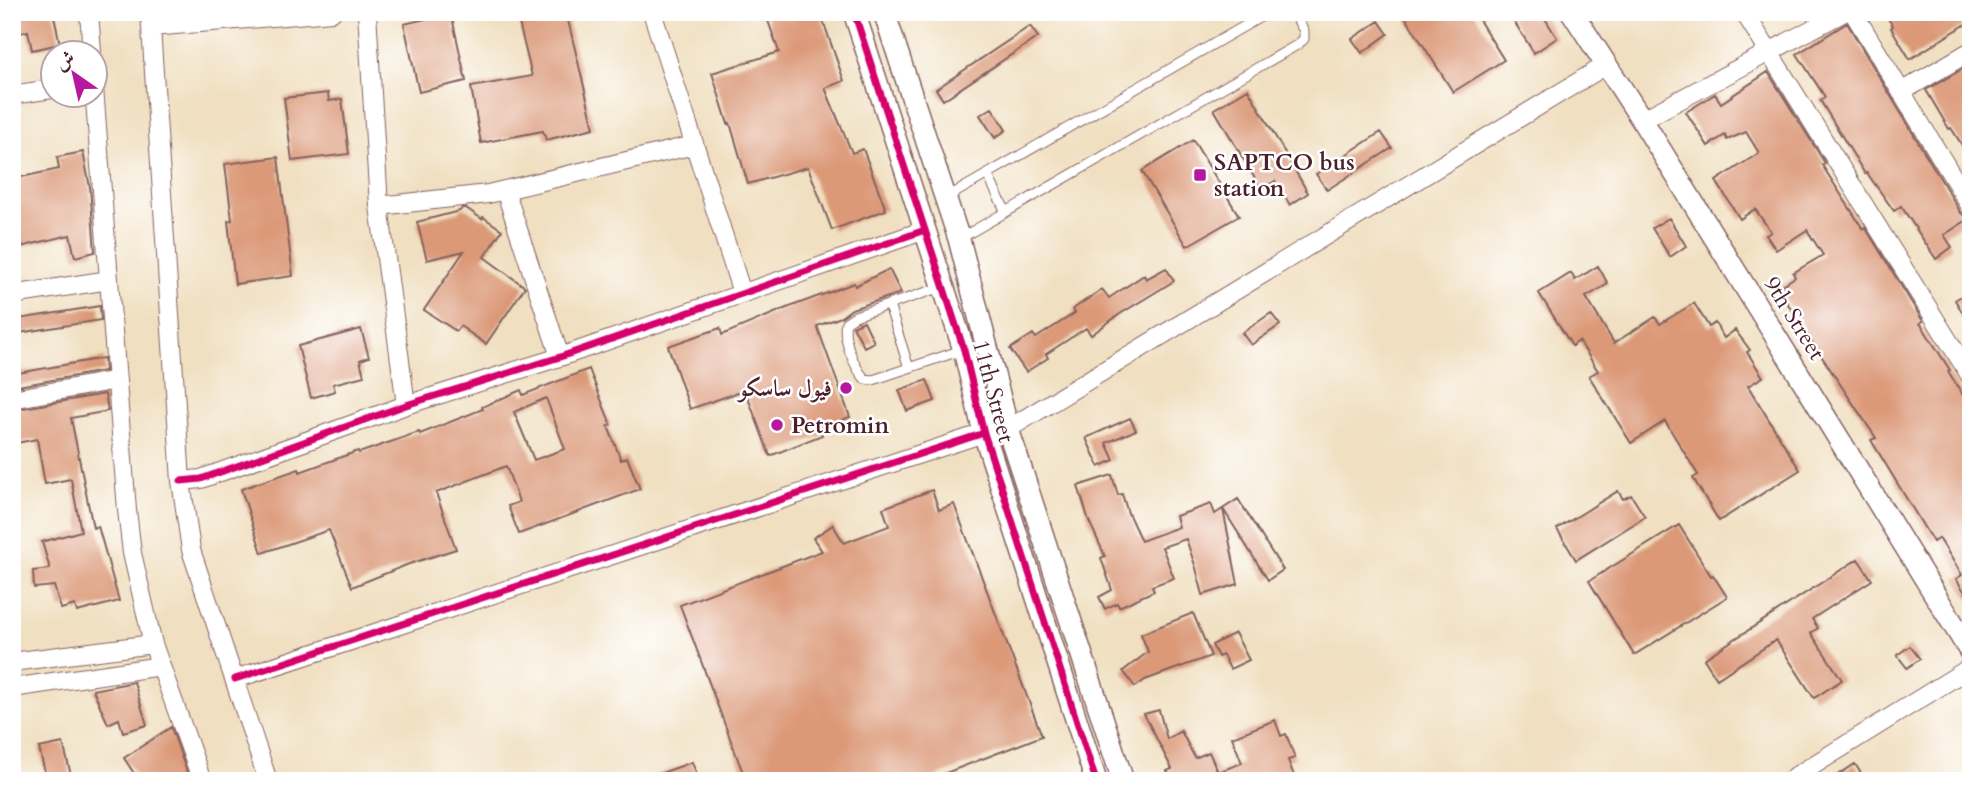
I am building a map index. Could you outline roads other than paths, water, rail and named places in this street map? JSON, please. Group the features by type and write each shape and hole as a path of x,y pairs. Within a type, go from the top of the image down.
{"street":[{"path":"89,12 91,38"},
{"path":"268,781 191,550 181,481 150,19 332,12"},
{"path":"368,12 379,206 406,405"},
{"path":"652,12 742,293"},
{"name":"11th Street","path":"854,12 964,350 984,433 1096,781"},
{"name":"11th Street","path":"884,12 959,239 1008,429 1123,781"},
{"name":"9th Street","path":"1572,12 1642,120 1971,653"},
{"path":"1744,12 1768,54 1968,367"},
{"path":"1642,120 1844,12"},
{"path":"1853,12 1971,207"},
{"path":"1901,92 1971,51"},
{"path":"1008,429 1606,65"},
{"path":"12,95 38,91"},
{"path":"96,108 132,554 153,644 202,781"},
{"path":"379,206 488,194 694,145"},
{"path":"505,190 559,357"},
{"path":"181,481 201,479 406,405 559,357 925,230"},
{"path":"12,295 109,280"},
{"path":"12,399 117,380"},
{"path":"235,679 984,433"},
{"path":"12,662 153,644"},
{"path":"12,688 161,666"},
{"path":"1788,781 1971,667"}],"lane":[{"path":"946,198 1269,12"},
{"path":"959,239 1297,45 1304,39 1304,31 1293,12"},
{"path":"988,174 1006,212"},
{"path":"943,286 855,316 846,322 844,330 859,372 865,379 873,380 964,350"},
{"path":"889,305 909,368"}],"place":[{"name":"SAPTCO bus station","path":"1200,175"},
{"name":"فيول ساسكو","path":"846,388"},
{"name":"Petromin","path":"777,425"}]}
